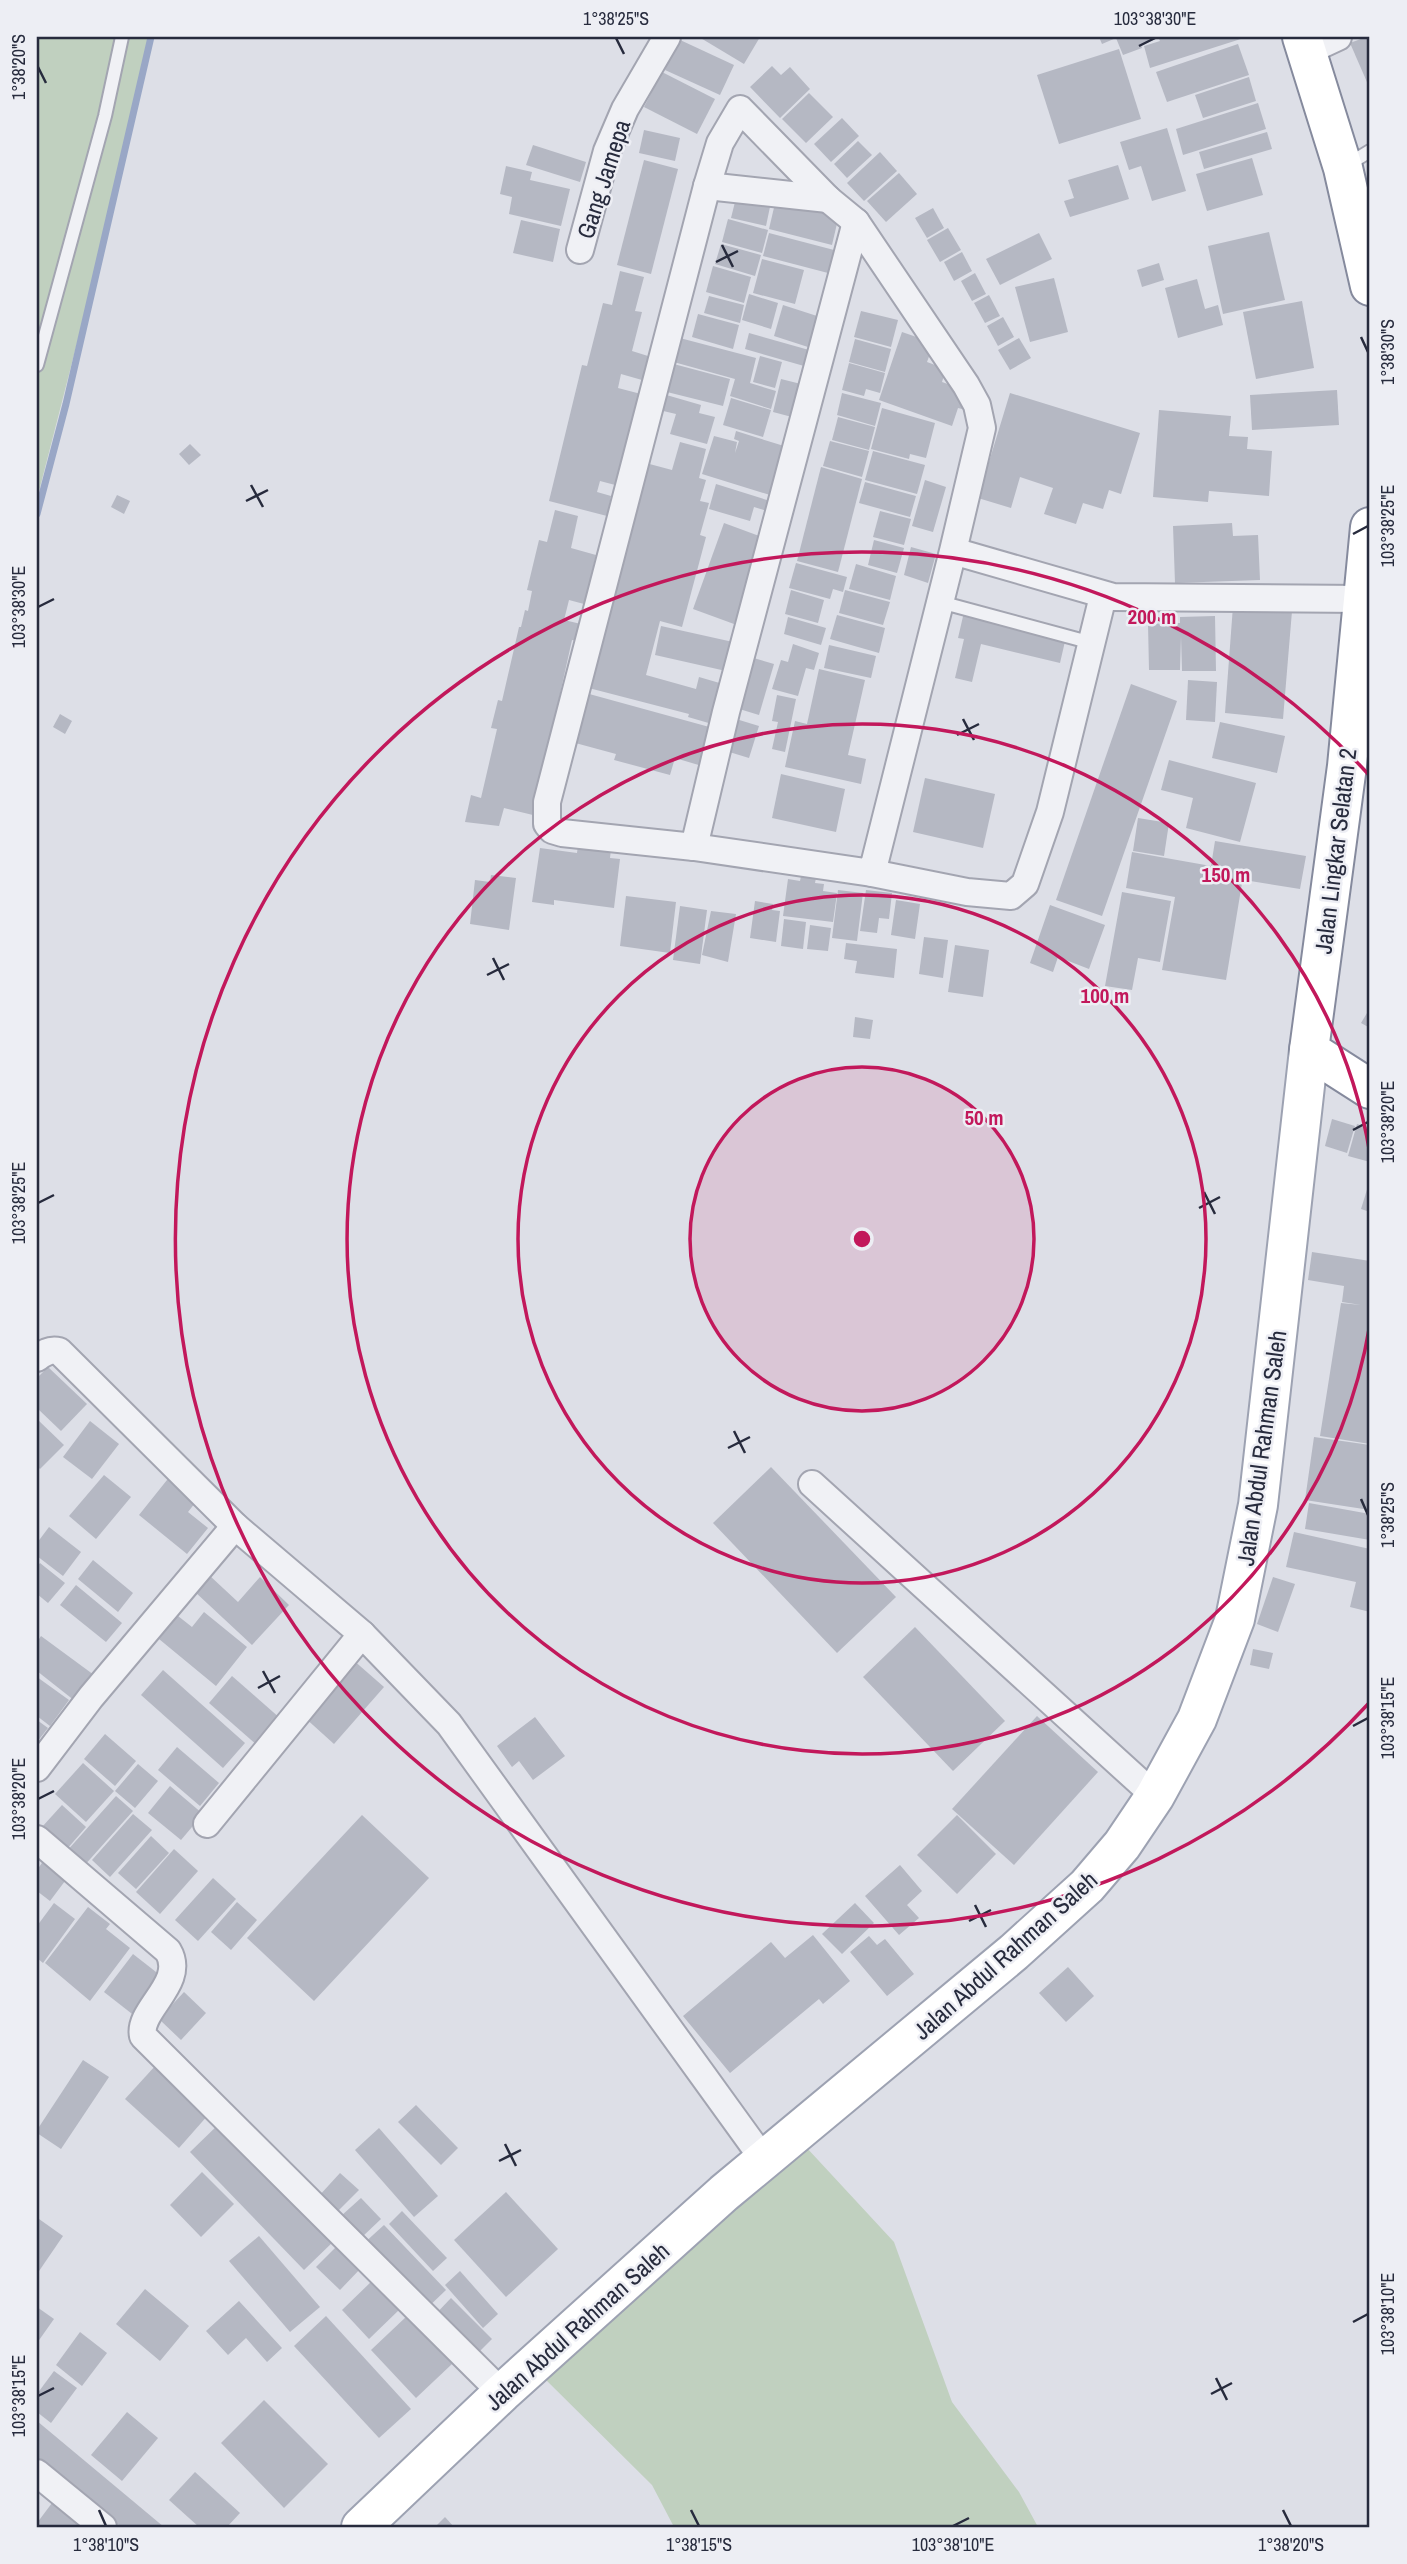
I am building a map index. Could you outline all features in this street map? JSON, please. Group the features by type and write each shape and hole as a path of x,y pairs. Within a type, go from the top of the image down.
{"main road":[{"path":"1316,41 1356,160 1370,286"},
{"name":"Jalan Lingkar Selatan 2","path":"1309,1050 1358,767 1363,599 1370,527"},
{"path":"1309,1050 1370,1089"},
{"name":"Jalan Abdul Rahman Saleh","path":"361,2527 502,2393 764,2160 1014,1952 1087,1886 1122,1845 1155,1796 1197,1718 1237,1606 1258,1505 1309,1050"}],"street":[{"name":"Gang Jamepa","path":"580,250 607,150 625,109 667,37"},
{"path":"872,873 982,428 977,405 966,386 856,222 828,199 740,109 720,143 707,186 545,813 547,824 552,830 562,833 694,847 1011,896 1025,884 1050,812 1103,596"},
{"path":"707,186 828,199"},
{"path":"694,847 726,712 856,222"},
{"path":"953,551 1103,596 1363,599"},
{"path":"37,1358 54,1350 59,1351 235,1526 362,1634 449,1724 764,2160"},
{"path":"812,1484 1155,1796"},
{"path":"37,1768 91,1697 235,1526"},
{"path":"207,1824 362,1634"},
{"path":"37,1839 168,1951 173,1960 173,1971 142,2025 143,2036 502,2393"},
{"path":"37,2473 103,2527"}],"lane":[{"path":"37,365 105,116 122,37"},
{"path":"940,602 1092,643"}],"green space":[{"path":"37,37 151,37 126,152 37,499"},
{"path":"806,2147 894,2242 952,2402 1019,2492 1038,2527 674,2527 652,2485 544,2378"}],"building":[{"path":"699,37 760,37 744,64"},
{"path":"1099,37 1156,39 1123,55 1116,38 1102,44"},
{"path":"1158,37 1247,37 1150,68 1144,46 1160,41"},
{"path":"1370,37 1370,89 1350,43"},
{"path":"678,39 734,65 720,95 665,70"},
{"path":"1238,44 1249,75 1167,102 1156,72"},
{"path":"1119,49 1141,119 1059,144 1037,75"},
{"path":"772,66 781,75 790,67 810,89 780,118 750,87"},
{"path":"662,72 715,99 697,134 644,107"},
{"path":"1249,77 1256,101 1203,118 1195,95"},
{"path":"809,93 833,117 806,143 782,119"},
{"path":"1258,103 1266,129 1183,155 1176,129"},
{"path":"842,118 859,136 831,162 814,144"},
{"path":"1167,128 1186,191 1152,201 1141,166 1129,170 1120,142"},
{"path":"644,130 680,138 675,161 639,153"},
{"path":"1267,132 1272,149 1204,169 1199,152"},
{"path":"858,141 872,155 847,178 834,164"},
{"path":"533,145 586,162 580,182 526,165"},
{"path":"880,152 897,171 864,201 847,183"},
{"path":"1252,158 1263,195 1207,211 1196,174"},
{"path":"644,160 678,169 651,274 617,265"},
{"path":"1118,165 1129,199 1070,217 1064,201 1074,198 1068,180"},
{"path":"506,166 532,172 530,180 570,189 561,226 509,214 512,197 500,194"},
{"path":"899,173 917,194 886,222 867,201"},
{"path":"737,194 771,202 766,226 731,218"},
{"path":"776,199 839,215 832,245 769,229"},
{"path":"933,208 944,228 927,238 915,218"},
{"path":"728,219 768,230 762,253 722,242"},
{"path":"521,220 560,229 553,262 513,253"},
{"path":"948,228 961,250 940,262 927,240"},
{"path":"1269,232 1285,300 1223,314 1208,246"},
{"path":"769,233 834,250 828,273 763,256"},
{"path":"1039,233 1052,259 1000,285 986,259"},
{"path":"721,244 761,255 755,276 715,264"},
{"path":"962,252 972,271 954,281 944,262"},
{"path":"762,259 804,270 795,304 753,293"},
{"path":"1159,263 1164,280 1142,287 1137,270"},
{"path":"713,266 751,277 744,303 706,292"},
{"path":"620,271 644,277 635,311 642,312 632,351 648,356 642,380 621,374 618,388 641,394 619,486 600,481 597,492 611,496 607,516 549,501 582,365 587,366 603,303 612,305"},
{"path":"975,273 986,294 972,301 961,281"},
{"path":"1054,278 1068,332 1030,342 1015,287"},
{"path":"1197,279 1205,309 1218,305 1223,325 1178,338 1165,288"},
{"path":"749,294 778,303 771,329 742,320"},
{"path":"989,295 1000,316 985,323 974,303"},
{"path":"709,296 744,305 740,323 704,313"},
{"path":"1302,301 1314,368 1256,379 1243,312"},
{"path":"783,305 817,316 808,347 774,336"},
{"path":"861,311 898,320 891,347 854,337"},
{"path":"698,314 739,325 733,349 692,337"},
{"path":"1003,317 1014,337 998,346 987,326"},
{"path":"902,332 934,343 927,362 946,369 942,382 968,391 952,426 879,400"},
{"path":"749,333 809,350 804,366 745,349"},
{"path":"676,337 756,358 750,383 776,391 771,409 730,396 735,379 670,361"},
{"path":"1019,338 1031,358 1010,370 998,350"},
{"path":"855,339 891,349 885,372 849,362"},
{"path":"760,356 782,362 775,388 753,382"},
{"path":"670,363 730,379 723,406 663,391"},
{"path":"849,363 885,373 880,393 866,389 864,396 842,390"},
{"path":"781,379 801,384 792,417 773,412"},
{"path":"1337,390 1339,425 1252,430 1250,395"},
{"path":"842,393 881,403 875,426 837,415"},
{"path":"1010,393 1140,433 1121,494 1109,490 1103,509 1083,503 1076,524 1044,514 1053,488 1020,477 1011,508 978,498"},
{"path":"663,394 701,405 699,413 715,417 707,444 670,434 676,414 659,410"},
{"path":"731,398 771,410 763,437 723,425"},
{"path":"882,408 935,423 926,458 910,454 909,459 871,449"},
{"path":"1159,410 1231,416 1229,436 1248,437 1247,449 1272,451 1269,496 1209,491 1208,502 1153,497"},
{"path":"838,417 875,427 869,450 832,440"},
{"path":"736,431 784,446 770,495 702,474 714,436 737,442 735,453 739,441 734,439"},
{"path":"830,441 869,451 862,477 823,466"},
{"path":"680,442 706,449 699,478 706,480 700,501 709,503 700,535 706,537 682,627 660,621 646,675 696,689 699,677 723,684 712,724 688,717 689,714 581,686 642,462 672,470"},
{"path":"190,444 201,455 189,465 179,454"},
{"path":"873,451 925,465 917,494 865,480"},
{"path":"821,467 862,479 838,572 797,561"},
{"path":"925,480 946,487 933,532 912,526"},
{"path":"865,482 916,496 910,517 859,503"},
{"path":"716,484 770,501 767,511 754,507 750,521 709,509"},
{"path":"117,495 130,501 124,514 111,507"},
{"path":"555,510 578,516 571,548 596,555 584,604 569,600 564,620 581,624 577,641 572,640 533,815 504,808 499,826 465,822 471,795 481,798 497,729 491,728 498,700 502,701 519,627 525,610 528,611 532,591 527,590 539,540 547,542"},
{"path":"880,511 911,519 904,545 873,537"},
{"path":"724,523 765,538 734,624 693,609"},
{"path":"1232,523 1233,536 1258,535 1260,580 1175,583 1173,526"},
{"path":"874,540 904,548 897,573 868,565"},
{"path":"911,547 936,554 928,583 904,575"},
{"path":"796,563 847,577 843,592 833,589 830,599 789,588"},
{"path":"856,564 896,576 890,600 849,589"},
{"path":"791,590 824,600 818,623 785,614"},
{"path":"845,590 890,602 883,625 839,613"},
{"path":"1233,606 1292,611 1283,719 1225,713"},
{"path":"964,612 1066,637 1060,663 981,644 972,682 955,678 964,639 958,638"},
{"path":"837,615 885,628 879,653 830,639"},
{"path":"1215,616 1216,671 1182,671 1181,636 1180,670 1149,670 1148,624 1180,623 1180,617"},
{"path":"788,617 826,628 821,645 784,634"},
{"path":"661,626 733,642 726,671 655,655"},
{"path":"793,644 819,653 814,670 806,668 798,696 772,689 781,660 788,662"},
{"path":"829,645 876,656 871,678 824,668"},
{"path":"750,657 774,664 759,715 736,708"},
{"path":"819,669 865,680 848,755 866,759 861,784 785,767 795,721 807,724"},
{"path":"1188,680 1217,682 1215,722 1186,720"},
{"path":"1131,684 1177,701 1102,916 1056,900"},
{"path":"582,692 713,728 702,766 675,758 670,775 614,760 616,754 568,741"},
{"path":"777,695 796,699 785,752 772,749 778,722 772,721"},
{"path":"60,714 72,721 65,734 53,727"},
{"path":"736,719 759,726 749,758 726,751"},
{"path":"1220,722 1285,736 1277,773 1212,758"},
{"path":"1169,760 1256,783 1240,842 1186,828 1193,798 1161,790"},
{"path":"781,774 845,789 836,832 772,818"},
{"path":"925,778 995,794 983,848 913,832"},
{"path":"1138,818 1169,823 1164,856 1133,851"},
{"path":"1215,841 1306,856 1300,889 1244,880 1244,871 1226,980 1162,970 1175,897 1126,888 1132,852 1211,866"},
{"path":"578,845 611,849 610,858 620,859 614,908 554,900 554,905 532,902 540,848 577,853"},
{"path":"491,875 516,878 509,930 470,924 475,880 490,882"},
{"path":"801,876 816,878 815,883 824,884 823,891 837,893 833,922 783,916 788,879 800,881"},
{"path":"838,890 863,893 857,941 832,938"},
{"path":"866,890 892,893 889,919 879,918 877,933 860,931"},
{"path":"1122,892 1171,901 1160,962 1138,958 1132,990 1105,986"},
{"path":"626,896 676,902 670,953 620,946"},
{"path":"896,900 920,904 915,939 891,935"},
{"path":"755,901 773,904 772,910 780,911 776,942 750,938"},
{"path":"1050,905 1105,925 1089,969 1058,957 1053,972 1030,963"},
{"path":"680,906 707,910 700,964 673,960"},
{"path":"711,911 736,914 728,962 702,955"},
{"path":"784,919 806,922 803,949 781,946"},
{"path":"810,925 831,928 828,951 807,949"},
{"path":"924,937 948,940 943,978 919,974"},
{"path":"846,943 897,949 894,978 855,973 857,961 844,959"},
{"path":"955,945 989,950 983,997 948,992"},
{"path":"1370,1008 1370,1028 1361,1023"},
{"path":"855,1017 873,1020 870,1039 853,1037"},
{"path":"1332,1119 1355,1126 1347,1153 1325,1146"},
{"path":"1357,1124 1370,1128 1370,1162 1348,1156"},
{"path":"1370,1180 1370,1212 1361,1209"},
{"path":"1312,1252 1370,1261 1370,1444 1320,1436 1341,1303 1361,1305 1342,1302 1344,1286 1308,1280"},
{"path":"48,1367 87,1404 61,1431 37,1408 37,1378"},
{"path":"37,1419 64,1445 40,1469 37,1466"},
{"path":"90,1421 119,1444 92,1479 63,1457"},
{"path":"1314,1437 1370,1445 1370,1510 1305,1500"},
{"path":"771,1467 896,1597 837,1653 713,1523"},
{"path":"104,1475 131,1497 96,1539 69,1516"},
{"path":"171,1475 199,1498 188,1512 208,1528 187,1554 139,1515"},
{"path":"1309,1503 1370,1514 1370,1540 1305,1529"},
{"path":"49,1527 81,1552 63,1576 37,1556 37,1543"},
{"path":"1294,1532 1370,1549 1370,1612 1350,1607 1356,1582 1286,1567"},
{"path":"93,1560 133,1593 118,1612 78,1579"},
{"path":"40,1563 65,1583 48,1603 37,1594 37,1567"},
{"path":"209,1575 238,1602 260,1577 289,1605 252,1645 194,1591"},
{"path":"1273,1577 1295,1584 1278,1632 1257,1624"},
{"path":"76,1585 122,1623 106,1642 60,1605"},
{"path":"204,1612 247,1647 216,1686 159,1639 178,1616 192,1627"},
{"path":"915,1627 1005,1721 953,1771 863,1677"},
{"path":"41,1636 94,1675 75,1701 37,1671 37,1642"},
{"path":"1253,1649 1273,1653 1269,1669 1250,1665"},
{"path":"352,1659 384,1687 334,1744 303,1716"},
{"path":"163,1670 245,1743 223,1768 141,1695"},
{"path":"232,1676 281,1719 258,1746 209,1703"},
{"path":"37,1677 69,1700 50,1726 37,1716"},
{"path":"1037,1716 1098,1772 1014,1865 952,1809"},
{"path":"535,1717 565,1756 533,1780 519,1761 512,1767 497,1746"},
{"path":"37,1720 48,1728 37,1742"},
{"path":"105,1734 136,1761 115,1786 84,1759"},
{"path":"177,1747 219,1783 200,1806 158,1770"},
{"path":"83,1763 114,1791 86,1822 55,1794"},
{"path":"138,1764 158,1781 135,1808 115,1791"},
{"path":"170,1786 203,1814 181,1840 148,1813"},
{"path":"116,1796 133,1811 83,1867 66,1852"},
{"path":"62,1805 86,1827 67,1849 42,1827"},
{"path":"133,1814 152,1830 110,1877 92,1860"},
{"path":"362,1815 429,1878 314,2001 247,1938"},
{"path":"957,1815 996,1854 957,1894 917,1855"},
{"path":"151,1836 169,1853 136,1889 118,1873"},
{"path":"174,1849 198,1871 160,1914 136,1892"},
{"path":"44,1860 68,1877 50,1901 37,1891 37,1870"},
{"path":"900,1865 922,1891 907,1905 919,1918 899,1935 865,1896"},
{"path":"213,1878 236,1899 198,1941 175,1920"},
{"path":"237,1902 257,1920 231,1950 211,1932"},
{"path":"54,1903 75,1919 43,1963 37,1958 37,1926"},
{"path":"855,1903 874,1923 842,1954 822,1934"},
{"path":"88,1907 110,1924 106,1929 130,1948 90,2001 45,1963"},
{"path":"813,1935 850,1981 823,2004 819,1999 730,2073 683,2016 771,1942 785,1958"},
{"path":"869,1936 877,1945 885,1939 914,1974 887,1996 850,1952"},
{"path":"133,1954 165,1979 136,2017 104,1992"},
{"path":"1068,1967 1094,1996 1066,2022 1039,1993"},
{"path":"184,1992 206,2013 181,2040 159,2019"},
{"path":"83,2060 109,2077 61,2149 37,2133 37,2130"},
{"path":"156,2065 209,2114 179,2148 125,2099"},
{"path":"416,2105 458,2148 441,2165 398,2122"},
{"path":"223,2120 337,2238 304,2270 190,2152"},
{"path":"379,2128 438,2196 414,2217 355,2150"},
{"path":"202,2172 234,2204 201,2237 170,2205"},
{"path":"340,2173 359,2190 335,2214 318,2197"},
{"path":"506,2192 558,2249 506,2297 454,2240"},
{"path":"361,2198 381,2219 361,2238 341,2216"},
{"path":"402,2211 447,2258 433,2271 389,2224"},
{"path":"39,2219 63,2236 37,2274 37,2222"},
{"path":"384,2225 446,2290 424,2311 362,2245"},
{"path":"259,2236 320,2307 290,2332 229,2261"},
{"path":"339,2244 362,2267 340,2290 316,2267"},
{"path":"460,2271 498,2314 483,2328 445,2285"},
{"path":"373,2280 400,2309 369,2339 342,2310"},
{"path":"145,2289 189,2326 160,2361 116,2324"},
{"path":"451,2298 492,2339 472,2359 431,2319"},
{"path":"239,2301 282,2348 267,2362 246,2338 228,2355 206,2331"},
{"path":"37,2307 54,2319 37,2343"},
{"path":"326,2316 411,2409 379,2438 294,2346"},
{"path":"407,2316 452,2364 416,2398 371,2350"},
{"path":"80,2332 107,2353 82,2386 56,2365"},
{"path":"54,2371 77,2388 51,2423 37,2412 37,2394"},
{"path":"264,2400 328,2464 284,2508 221,2443"},
{"path":"127,2412 158,2438 122,2481 91,2455"},
{"path":"37,2421 164,2527 121,2527 37,2457"},
{"path":"195,2472 240,2513 227,2527 199,2527 169,2500"},
{"path":"52,2503 63,2512 69,2505 95,2527 37,2527 37,2523"},
{"path":"445,2517 454,2527 435,2527"}],"waterway":[{"path":"37,514 66,404 151,37"}]}
